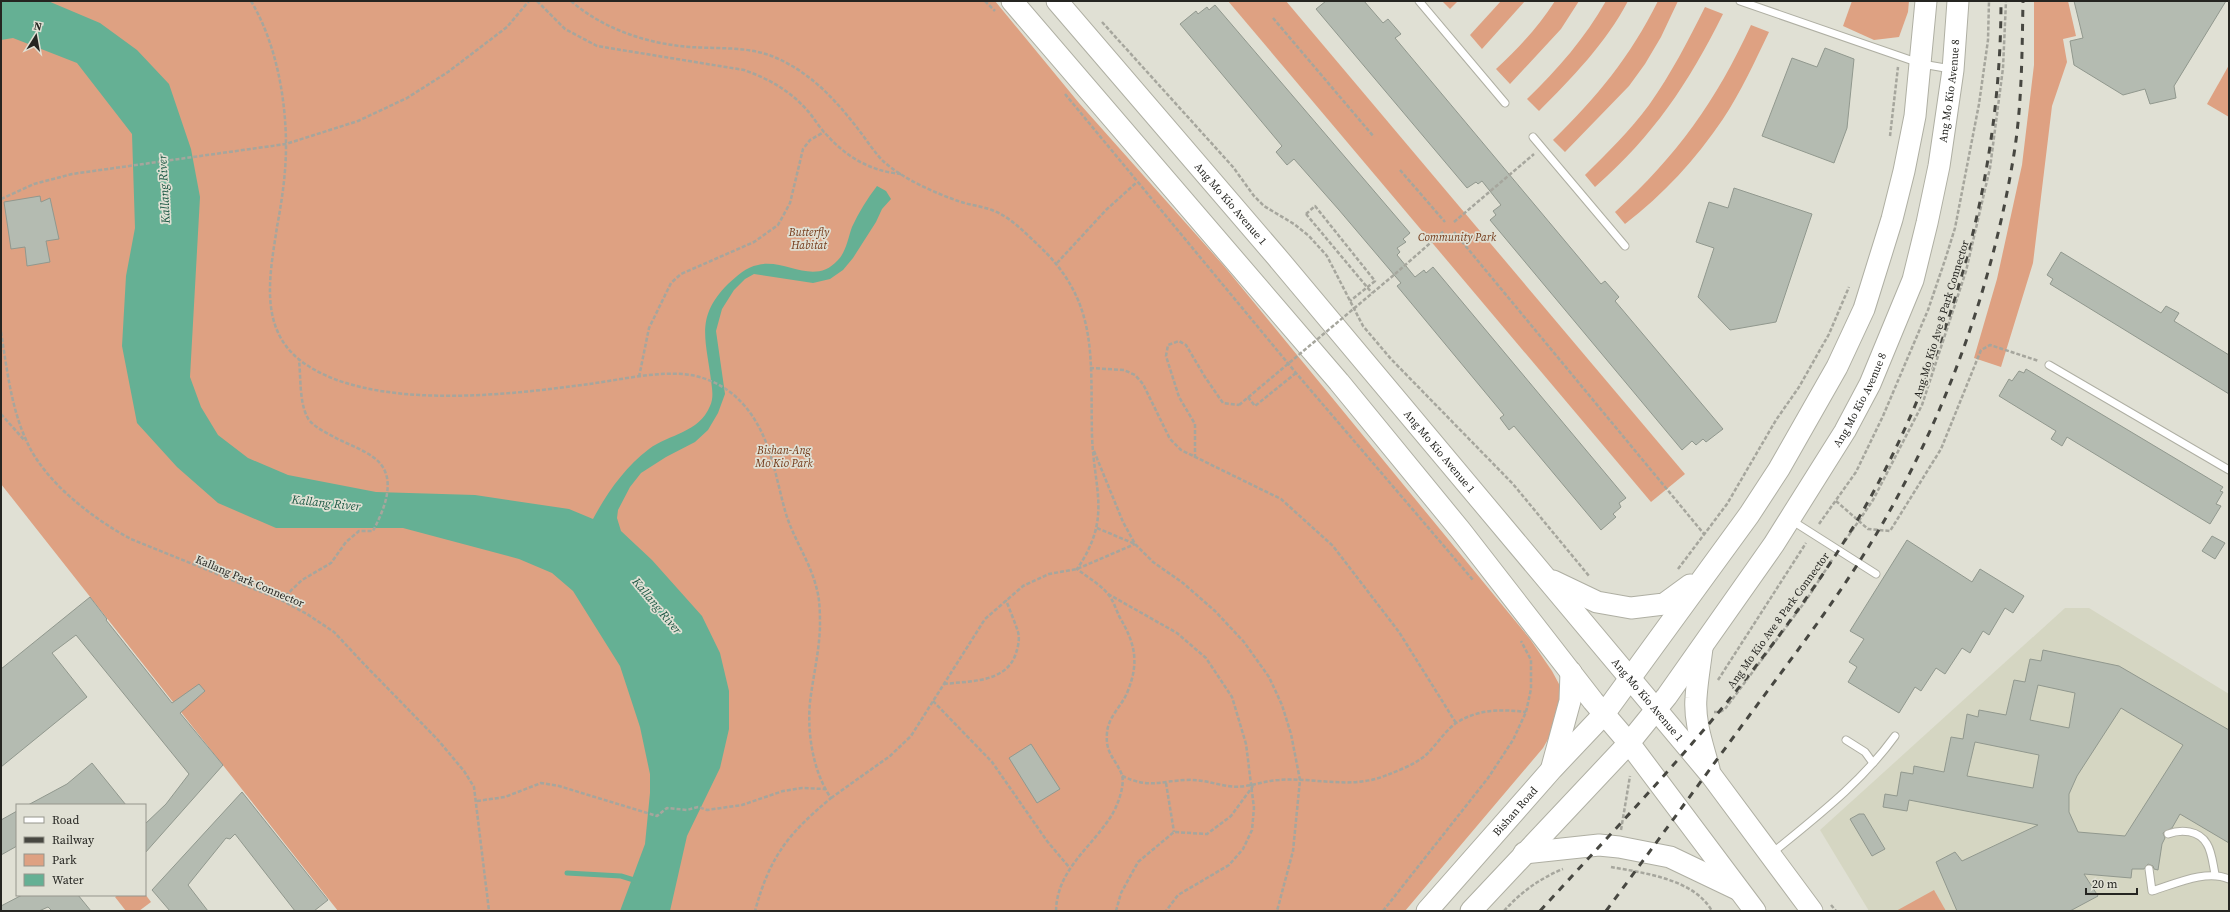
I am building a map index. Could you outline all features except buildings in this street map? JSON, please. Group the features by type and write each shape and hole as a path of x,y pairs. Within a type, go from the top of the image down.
{"main road":[{"name":"Ang Mo Kio Avenue 1","path":"1057,1 1255,231 1711,775 1812,911"},
{"path":"1604,714 1749,515 1779,469 1837,367 1864,309 1892,219 1904,171 1915,116 1922,64 1926,1"},
{"name":"Ang Mo Kio Avenue 8","path":"1629,744 1702,647 1789,519 1845,431 1870,384 1913,280 1939,166 1954,70 1958,1"},
{"path":"1005,6 1154,167 1339,382 1461,531 1629,744 1755,911"},
{"path":"1547,578 1597,602 1631,608 1664,604 1709,570"},
{"path":"1702,647 1696,698 1696,711 1698,728 1711,775"},
{"path":"1552,769 1570,701 1571,672"},
{"name":"Bishan Road","path":"1427,911 1552,769 1604,714"},
{"path":"1471,911 1524,853 1629,744"},
{"path":"1524,853 1599,845 1619,847 1670,857 1740,890"}],"lane":[{"path":"1419,1 1505,103"},
{"path":"1740,1 1922,64 1954,70"},
{"path":"1533,137 1625,246"},
{"path":"2049,365 2229,470"},
{"path":"1789,519 1876,574"},
{"path":"1771,854 1830,806 1873,763 1895,736"},
{"path":"1846,740 1865,752 1873,763"},
{"path":"2168,834 2178,830 2199,835 2207,844 2215,874"},
{"path":"2149,869 2152,891 2215,874 2229,879"}],"path":[{"path":"251,1 271,48 281,88 286,144 285,176 269,292 272,317 281,340 299,359 320,373 350,384 423,396 518,394 639,377 683,374 705,379 726,389 744,404 751,414 769,449 786,514 817,588 820,627 817,666 810,702 809,725 816,766 825,789 831,798"},
{"path":"1,199 34,184 72,174 286,144 358,121 407,98 448,72 507,27 529,1"},
{"path":"537,1 565,29 597,46 744,70 765,78 781,87 806,108 824,132 840,149 861,164 884,173 903,175"},
{"path":"571,1 600,22 640,38 687,47 759,52 786,62 819,84 849,117 883,160 903,175 960,202 979,206 1006,217 1057,263 1069,280 1082,308 1090,338 1093,446 1100,502 1097,528 1090,551 1077,569"},
{"path":"986,1 1005,6"},
{"name":"Ang Mo Kio Ave 8 Park Connector","path":"1706,712 1720,712 1725,709 1807,599 1859,521 1882,483 1922,405 1966,271 1990,168 2003,68 2006,1"},
{"path":"1098,18 1228,161 1254,196 1264,206 1294,224 1309,236 1327,256 1363,326 1391,359 1513,484 1581,569 1590,578"},
{"path":"1274,18 1374,137"},
{"path":"1890,138 1900,56"},
{"path":"1062,91 1296,373 1478,586"},
{"path":"639,377 649,328 671,283 681,274 754,242 778,225 790,203 803,149 810,140 824,132"},
{"path":"1454,222 1542,148"},
{"path":"1057,263 1106,210 1154,167"},
{"path":"1400,170 1445,222"},
{"path":"1350,301 1375,281 1315,206 1306,214 1372,293"},
{"path":"1195,459 1195,424 1179,397 1165,352 1168,345 1179,341 1186,345 1205,378 1223,403 1239,405 1444,231"},
{"path":"1454,232 1704,534"},
{"path":"1675,573 1727,504 1776,420 1799,387 1829,334 1851,284"},
{"name":"Kallang Park Connector","path":"1,332 14,404 27,442 36,458 70,498 117,532 281,600 307,614 334,632 453,757 474,787 477,801 489,911"},
{"path":"1836,501 1868,529 1890,531 1941,449 1981,350 1990,345 2049,365"},
{"path":"281,600 302,580 331,563 346,542 359,531 373,531 385,507 388,480 379,462 371,456 316,427 309,419 302,399 299,359"},
{"path":"1090,368 1124,370 1135,375 1143,384 1170,439 1181,450 1195,459 1281,499 1333,546 1399,632 1456,723"},
{"path":"1248,397 1255,406 1296,373"},
{"path":"1,414 27,442"},
{"path":"1093,446 1123,522 1135,544 1153,562 1183,583 1215,611 1258,660 1269,677 1282,705 1291,734 1300,780 1294,851 1277,911"},
{"path":"1097,528 1135,544"},
{"path":"755,911 769,872 783,844 802,822 831,798 890,756 906,741 985,619 1022,586 1049,574 1077,569 1135,544"},
{"path":"1077,569 1108,594 1177,632 1206,658 1232,697 1246,744 1253,786 1254,808 1252,830 1243,849 1229,865 1178,895 1166,911"},
{"path":"1056,911 1061,885 1069,867 1113,813 1120,795 1122,776 1108,750 1107,731 1109,722 1124,701 1131,684 1135,655 1131,637 1108,594"},
{"path":"944,684 989,678 1000,674 1009,666 1015,656 1018,645 1018,633 1006,600"},
{"path":"1383,911 1488,778 1513,740 1526,712 1530,690 1530,660 1517,634"},
{"path":"933,701 992,762 1046,841 1069,867"},
{"path":"1122,776 1136,782 1151,785 1186,780 1206,781 1229,786 1253,786 1278,780 1353,783 1386,776 1426,754 1456,723 1481,712 1497,710 1526,712"},
{"path":"1613,867 1619,847 1631,773"},
{"path":"477,801 505,797 541,783 558,786 657,816 667,808 687,810 698,807 707,810 742,804 790,790 802,788 825,789"},
{"path":"1166,783 1174,832"},
{"path":"1116,911 1121,893 1138,862 1174,832 1207,834 1231,816 1253,786"},
{"path":"1504,911 1519,894 1544,877 1570,866"},
{"path":"1606,866 1657,877 1685,887 1701,897 1712,911"}],"shaded area":[{"path":"2065,608 2089,608 2229,694 2229,911 1869,911 1820,830"}],"green space":[{"name":"Bishan-Ang Mo Kio Park","path":"1,1 995,1 1079,103 1224,266 1530,639 1552,671 1566,697 1559,720 1543,748 1405,911 338,911 1,484"},
{"name":"Community Park","path":"1228,1 1286,1 1685,474 1651,502"},
{"path":"1442,1 1458,1 1450,9"},
{"path":"1501,1 1525,1 1482,49 1470,35"},
{"path":"1555,1 1579,1 1561,29 1510,84 1496,69 1528,37"},
{"path":"1606,1 1628,1 1599,46 1564,86 1539,111 1527,99 1570,53 1598,15"},
{"path":"1658,1 1678,1 1661,37 1645,64 1629,86 1565,152 1553,140 1584,108 1612,75 1636,40"},
{"path":"1852,1 1909,1 1908,12 1899,37 1874,40 1843,26"},
{"path":"2034,1 2068,1 2076,36 2063,39 2067,62 2052,106 2033,263 2001,367 1974,358 1997,279 2022,165 2034,65"},
{"path":"1705,7 1723,14 1683,86 1635,148 1595,187 1585,175 1642,115 1686,45"},
{"path":"1751,25 1769,32 1730,109 1713,134 1678,176 1653,201 1625,224 1615,212 1657,170 1693,126 1724,78"},
{"path":"2229,65 2229,117 2207,104"},
{"path":"1934,890 1946,911 1896,911"},
{"path":"146,895 151,902 139,911 126,911 115,897"}],"water":[{"name":"Kallang River","path":"1,1 48,1 100,23 137,50 169,84 191,149 200,197 190,377 201,407 218,435 248,458 288,475 376,492 475,495 569,509 593,519 617,481 640,456 657,444 691,428 705,415 711,403 712,386 705,340 705,329 711,307 728,284 738,275 758,265 779,265 810,272 829,268 841,257 852,227 873,191 877,186 886,191 891,199 882,209 876,222 853,258 843,270 830,279 813,283 754,274 745,279 734,290 722,309 716,331 725,394 718,413 708,430 695,442 666,457 641,473 630,487 618,510 617,518 621,531 652,560 702,616 720,653 729,691 729,729 720,768 687,836 670,911 620,911 645,844 650,793 650,774 640,727 620,666 573,591 552,573 519,559 403,528 276,528 218,503 177,467 137,423 122,346 126,276 135,228 132,134 77,63 13,38 1,40"}],"waterway":[{"path":"567,873 621,876 637,881"}],"railway":[{"path":"1540,911 1677,760 1756,666 1829,565 1862,513 1877,486 1916,404 1938,349 1957,293 1972,236 1985,178 1994,120 1999,61 2001,1"},
{"path":"1606,911 1830,606 1885,520 1921,451 1939,411 1970,330 1995,245 2005,203 2018,121 2021,81 2023,1"}],"park label":[{"name":"Butterfly Habitat","path":"809,238"}]}
